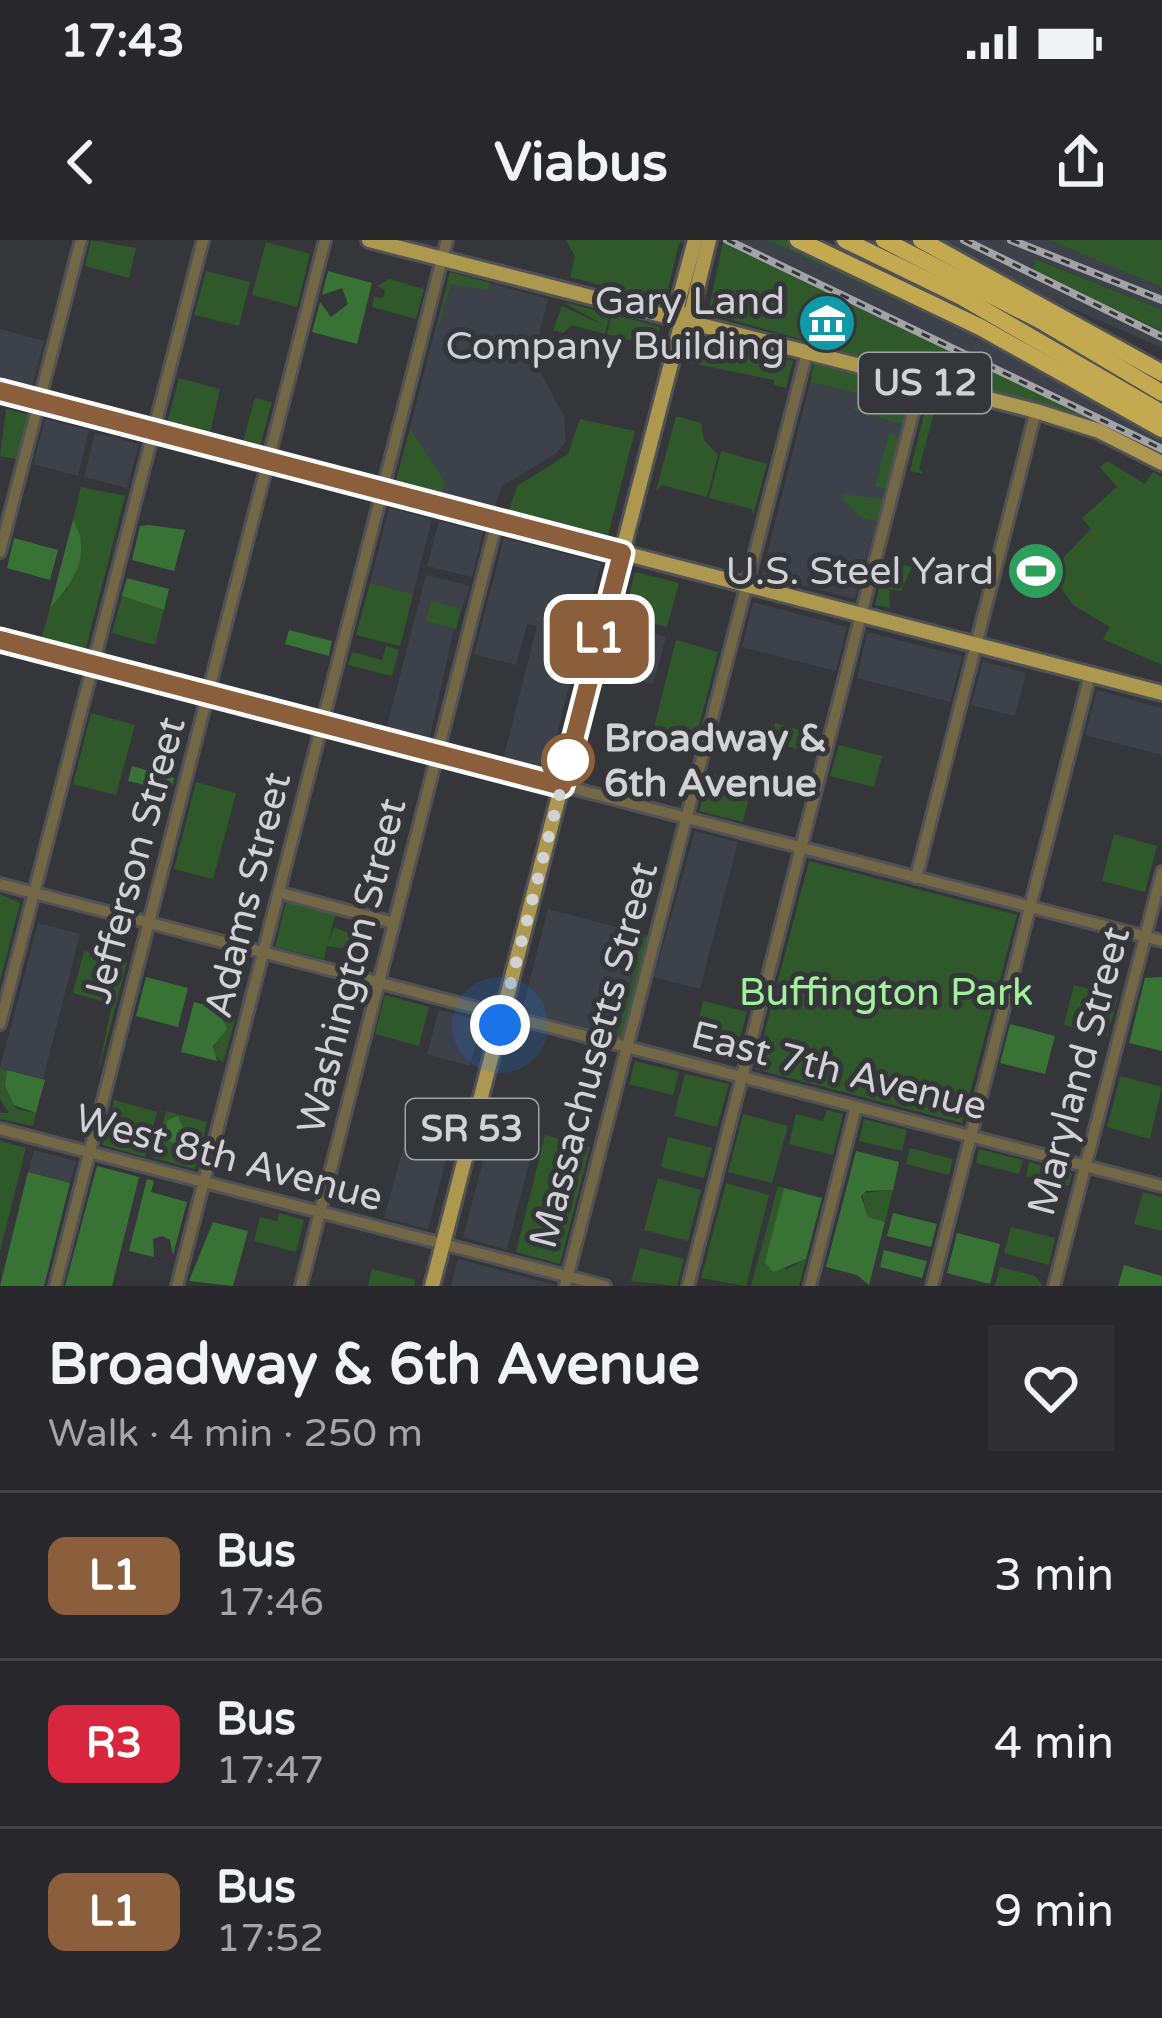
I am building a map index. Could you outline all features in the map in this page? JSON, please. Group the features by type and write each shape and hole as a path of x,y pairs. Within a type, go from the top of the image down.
{"highway":[{"path":"798,240 980,327 1162,429"},
{"path":"845,240 962,297 1162,413"},
{"path":"884,240 1041,322 1162,393"},
{"path":"921,240 1162,373"}],"main road":[{"name":"US 12","path":"369,240 1036,411 1096,430 1162,463"},
{"name":"SR 53","path":"682,321 677,307 694,240"},
{"name":"SR 53","path":"432,1286 682,321 692,310 710,240"},
{"path":"0,391 1162,693"}],"street":[{"path":"0,551 81,240"},
{"path":"0,1024 203,240"},
{"name":"Jefferson Street","path":"55,1286 325,240"},
{"name":"Adams Street","path":"177,1286 447,240"},
{"name":"Massachusetts Street","path":"566,1281 807,352"},
{"path":"688,1286 921,382"},
{"path":"916,878 1036,411"},
{"name":"Washington Street","path":"301,1286 497,521"},
{"path":"0,640 1162,941"},
{"path":"932,1286 1090,675"},
{"name":"Maryland Street","path":"1054,1286 1162,872"},
{"name":"East 7th Avenue","path":"0,884 1162,1186"},
{"path":"281,893 394,922"},
{"path":"810,1286 856,1107"},
{"name":"West 8th Avenue","path":"0,1129 566,1281 604,1286"}],"shaded area":[{"path":"725,240 768,240 1048,371 1162,434 1162,456 724,245"},
{"path":"934,240 1048,240 1162,287 1162,310 1037,259 1034,271 1162,331 1162,348 1030,290"},
{"path":"450,272 548,299 533,359 564,416 566,442 555,454 502,486 495,506 396,481"},
{"path":"0,329 44,341 32,386 0,378"},
{"path":"814,366 913,392 855,599 762,575"},
{"path":"45,419 89,430 78,476 33,464"},
{"path":"95,433 139,444 127,488 84,477"},
{"path":"389,508 432,519 413,594 370,583"},
{"path":"439,521 483,532 472,577 427,566"},
{"path":"504,538 601,563 547,772 503,760 537,626 527,624 516,665 474,654"},
{"path":"426,575 470,586 452,637 429,741 386,730"},
{"path":"753,602 847,627 836,671 742,647"},
{"path":"621,625 666,637 653,684 609,673"},
{"path":"867,632 962,656 950,702 857,678"},
{"path":"983,661 1026,673 1015,716 971,705"},
{"path":"1097,690 1162,708 1162,755 1085,735"},
{"path":"709,772 752,783 748,801 705,790"},
{"path":"695,831 738,842 700,989 654,977"},
{"path":"548,909 646,935 618,1036 522,1011"},
{"path":"38,923 80,934 43,1079 0,1068"},
{"path":"439,1010 482,1021 470,1066 427,1054"},
{"path":"497,1108 540,1119 507,1250 463,1237"},
{"path":"410,1123 453,1134 428,1229 384,1218"},
{"path":"34,1150 76,1161 70,1183 28,1172"},
{"path":"458,1259 555,1285 451,1286"}],"green space":[{"path":"91,240 136,248 129,278 85,266"},
{"path":"566,240 686,240 679,243 665,302 570,277 575,256"},
{"path":"768,240 791,240 1048,371"},
{"path":"1048,240 1162,240 1162,287"},
{"path":"266,242 310,254 297,307 252,295"},
{"path":"723,243 1097,420 1096,423 708,313"},
{"path":"1036,259 1162,310 1162,331 1033,270"},
{"path":"206,271 250,282 239,326 194,315"},
{"path":"328,271 372,283 357,344 312,332 320,302 331,317 348,304 342,288 322,295"},
{"path":"450,272 490,283 488,290 451,284 434,340"},
{"path":"389,279 424,289 416,319 372,307 374,297 383,298 385,290 377,286"},
{"path":"563,302 610,314 605,334 572,325 563,333 553,330 562,306 605,326"},
{"path":"612,314 660,327 653,358 641,343 607,334"},
{"path":"708,316 918,372 705,319"},
{"path":"696,336 793,361 786,388 774,385 774,380 691,363"},
{"path":"813,364 912,388 905,425 852,409 862,404 861,394 811,382"},
{"path":"179,378 220,389 210,433 167,422"},
{"path":"255,398 272,402 260,446 243,441"},
{"path":"926,406 935,409 919,469 924,474 910,471"},
{"path":"6,409 30,415 16,459 0,456"},
{"path":"676,416 701,423 704,440 718,455 707,497 662,485 656,491"},
{"path":"580,419 635,431 608,535 509,510 517,486 568,454"},
{"path":"410,429 445,482 442,492 396,481"},
{"path":"889,433 901,438 886,489 875,486"},
{"path":"721,451 767,464 753,516 752,509 709,498"},
{"path":"1107,461 1145,484 1153,472 1162,477 1162,665 1103,639 1110,627 1073,605 1058,584 1062,559 1091,529 1082,518 1117,487 1100,467"},
{"path":"81,487 125,496 85,652 41,640 50,608 67,590 79,531 73,520"},
{"path":"844,494 884,499 880,522 862,518 843,500"},
{"path":"73,520 81,556 66,589 50,608"},
{"path":"140,526 185,530 174,571 132,560"},
{"path":"14,538 58,550 50,580 7,568"},
{"path":"886,561 888,570 898,573 904,565 912,567 901,591 889,589 890,608 875,605"},
{"path":"635,572 679,583 667,627 624,616"},
{"path":"127,578 169,589 164,610 122,596"},
{"path":"370,583 413,594 400,646 356,635"},
{"path":"122,596 164,610 155,645 112,633"},
{"path":"431,601 461,609 456,629 426,621"},
{"path":"289,630 332,641 329,656 285,644"},
{"path":"676,640 718,652 695,742 653,731"},
{"path":"386,646 399,650 392,676 348,665 352,652 382,660"},
{"path":"91,713 135,725 116,795 73,784"},
{"path":"775,723 819,735 814,753 770,742"},
{"path":"839,745 882,756 874,787 830,776"},
{"path":"132,766 174,778 171,791 128,781"},
{"path":"196,782 236,793 213,879 174,869"},
{"path":"705,790 748,801 743,822 699,811"},
{"path":"1114,834 1157,846 1145,892 1102,881"},
{"name":"Buffington Park","path":"809,861 1017,915 962,1123 755,1069"},
{"path":"0,894 20,903 0,981"},
{"path":"286,902 335,915 328,944 334,927 357,936 353,950 327,946 324,959 275,947"},
{"path":"649,935 622,1037 577,1029 574,1025 618,1035 643,939"},
{"path":"84,951 127,962 97,1077 112,1004 73,993"},
{"path":"146,977 188,988 178,1027 136,1016"},
{"path":"1162,977 1162,1051 1129,1043 1145,978"},
{"path":"1074,985 1118,997 1107,1037 1064,1025"},
{"path":"385,995 429,1007 419,1046 375,1034"},
{"path":"703,1001 747,1012 739,1042 696,1031"},
{"path":"194,1002 217,1008 227,1029 213,1046 217,1061 181,1052"},
{"path":"217,1008 237,1013 223,1063 214,1055"},
{"path":"1010,1024 1055,1036 1045,1074 1000,1063"},
{"path":"635,1061 679,1072 673,1095 629,1084"},
{"path":"0,1068 7,1070 5,1086 16,1109 36,1113 33,1126 0,1119 0,1113 9,1113 0,1099"},
{"path":"7,1070 45,1080 36,1113 14,1105 5,1086"},
{"path":"685,1074 729,1084 717,1127 674,1116"},
{"path":"1120,1076 1162,1087 1150,1139 1107,1127"},
{"path":"114,1100 157,1112 145,1157 102,1145"},
{"path":"827,1110 843,1114 833,1155 789,1144 796,1114 823,1121"},
{"path":"166,1111 207,1122 204,1135 184,1131 179,1149 199,1153 195,1169 153,1158"},
{"path":"743,1114 788,1126 772,1183 728,1172"},
{"path":"178,1116 184,1131 204,1135 199,1153 169,1141 166,1121"},
{"path":"864,1119 907,1130 902,1151 859,1141"},
{"path":"545,1135 590,1147 560,1264 516,1252"},
{"path":"668,1137 712,1148 704,1178 661,1167"},
{"path":"0,1141 26,1148 0,1251"},
{"path":"910,1148 953,1159 949,1175 906,1164"},
{"path":"979,1149 1023,1160 1019,1174 976,1163"},
{"path":"856,1151 899,1162 893,1190 866,1191 861,1196 868,1217 885,1222 869,1285 857,1275 826,1267"},
{"path":"1029,1162 1072,1173 1069,1186 1026,1176"},
{"path":"97,1166 139,1177 112,1286 65,1286"},
{"path":"28,1172 70,1183 44,1286 0,1286"},
{"path":"658,1178 701,1190 688,1241 644,1230"},
{"path":"147,1179 154,1181 151,1192 187,1202 173,1255 170,1240 162,1236 153,1239 154,1257 129,1251"},
{"path":"726,1183 769,1195 746,1286 701,1278"},
{"path":"778,1186 784,1188 769,1251 786,1270 806,1259 799,1286 751,1286"},
{"path":"784,1188 822,1198 806,1259 773,1272 765,1262"},
{"path":"893,1190 885,1222 868,1218 862,1193"},
{"path":"1143,1192 1162,1197 1162,1231 1134,1224"},
{"path":"279,1213 304,1220 296,1252 254,1241 260,1217 277,1221"},
{"path":"893,1213 937,1224 931,1247 887,1236"},
{"path":"213,1222 248,1231 233,1286 189,1281"},
{"path":"1011,1227 1055,1238 1049,1265 1004,1253"},
{"path":"957,1233 1000,1244 990,1284 947,1273"},
{"path":"640,1248 684,1259 677,1286 631,1281"},
{"path":"884,1250 927,1261 922,1278 880,1267"},
{"path":"1124,1265 1162,1276 1162,1286 1118,1286"},
{"path":"1000,1267 1035,1276 1043,1286 995,1286"},
{"path":"372,1269 415,1280 414,1286 368,1286"}],"railway":[{"path":"727,240 1162,449"},
{"path":"964,240 1162,337"},
{"path":"1011,240 1162,300"}],"bus line":[{"name":"L1","path":"0,391 622,553 562,786 0,640"}],"place":[{"name":"Gary Land Company Building","path":"827,323"},
{"name":"U.S. Steel Yard","path":"1036,571"},
{"name":"Broadway & 6th Avenue","path":"568,760"}],"route":[{"path":"500,1025 571,750 568,760"}]}
